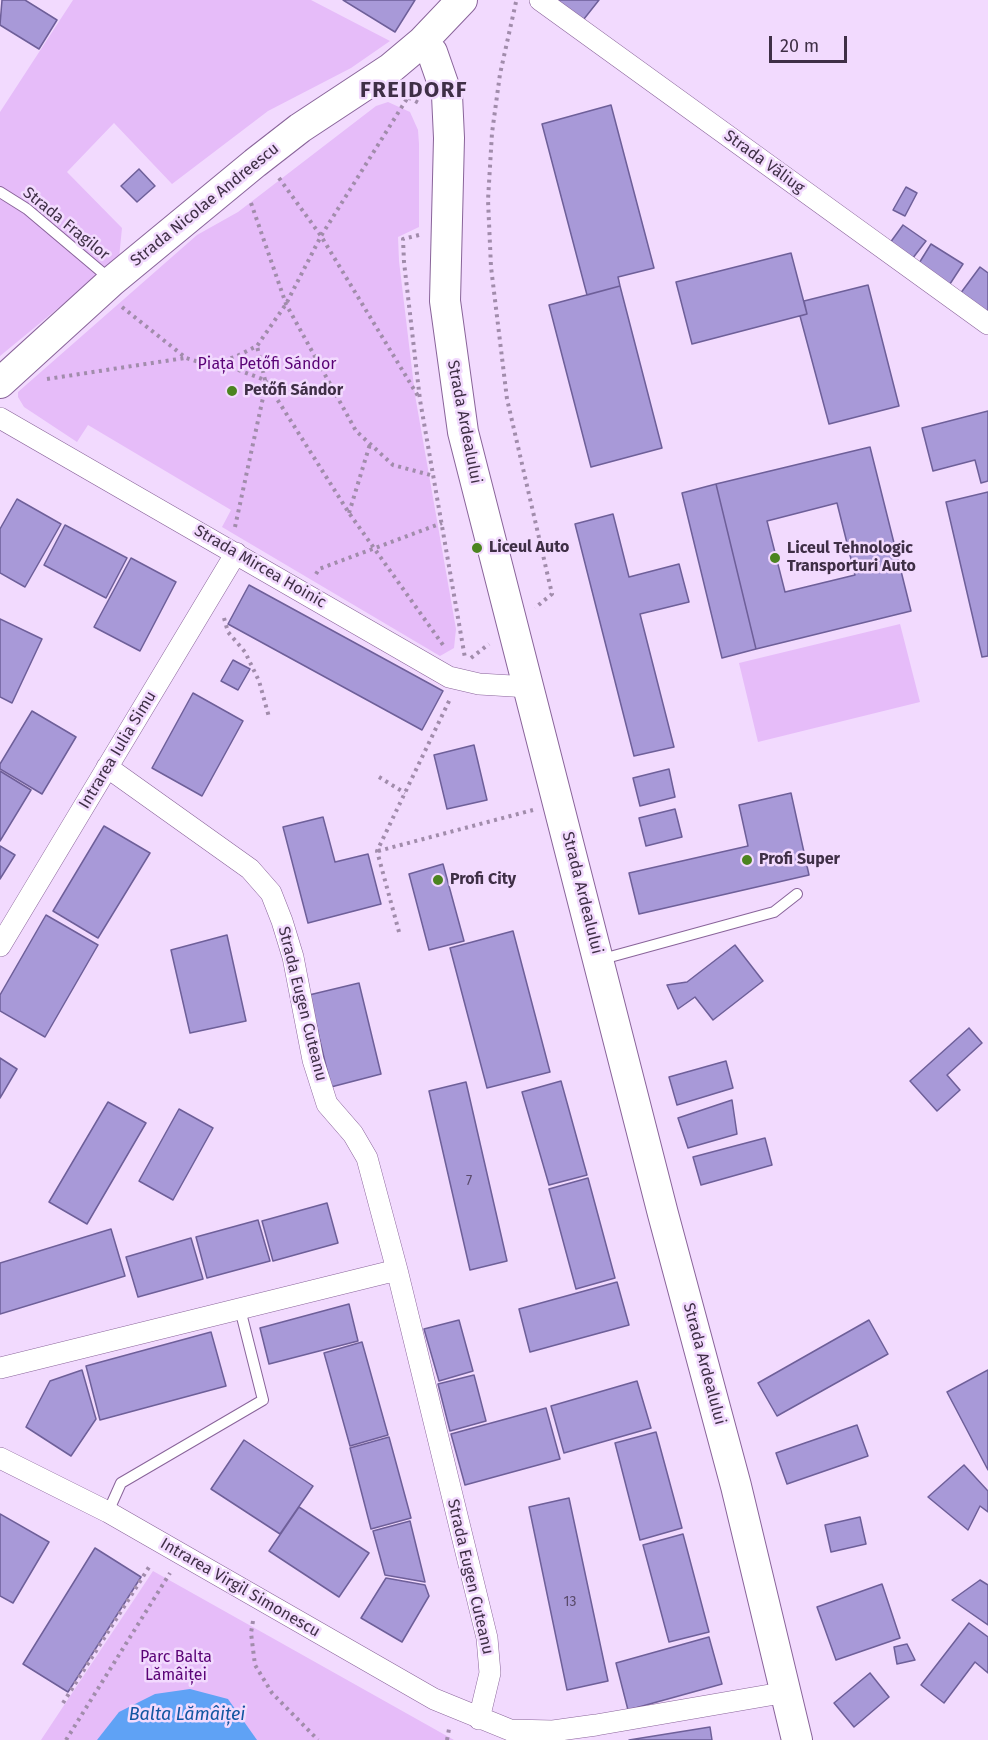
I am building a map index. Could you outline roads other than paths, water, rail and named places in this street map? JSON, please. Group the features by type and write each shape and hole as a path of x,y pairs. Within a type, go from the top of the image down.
{"street":[{"name":"Strada Nicolae Andreescu","path":"0,383 113,291 300,128 391,68 422,42 462,0"},
{"name":"Strada Văliug","path":"540,0 988,324"},
{"name":"Strada Ardealului","path":"422,42 432,52 447,95 449,138 445,301 463,432 736,1486 797,1740"},
{"name":"Strada Mircea Hoinic","path":"0,418 307,593 449,677 479,684 529,687"},
{"name":"Intrarea Iulia Simu","path":"0,945 236,553"},
{"name":"Strada Eugen Cuteanu","path":"107,767 250,869 271,893 293,957 313,1060 327,1104 353,1134 367,1158 397,1270 487,1638 490,1673 478,1719"},
{"path":"0,1368 397,1270"},
{"name":"Intrarea Virgil Simonescu","path":"0,1458 108,1512 434,1699 478,1719"},
{"path":"478,1719 510,1730 596,1733 787,1692"}],"lane":[{"name":"Strada Fragilor","path":"0,192 27,209 113,291"},
{"path":"599,960 774,912 798,894"},
{"path":"108,1512 121,1483 263,1400 240,1309"}],"water":[{"name":"Balta Lămâiței","path":"190,1689 228,1699 257,1740 97,1740 119,1712 155,1694"}],"place":[{"name":"Petőfi Sándor","path":"232,391"},
{"name":"Liceul Auto","path":"477,548"},
{"name":"Liceul Tehnologic Transporturi Auto","path":"775,558"},
{"name":"Profi Super","path":"747,860"},
{"name":"Profi City","path":"438,880"}],"district":[{"name":"FREIDORF","path":"414,91"}],"park label":[{"name":"Piața Petőfi Sándor","path":"267,365"},
{"name":"Parc Balta Lămâiței","path":"176,1667"}]}
